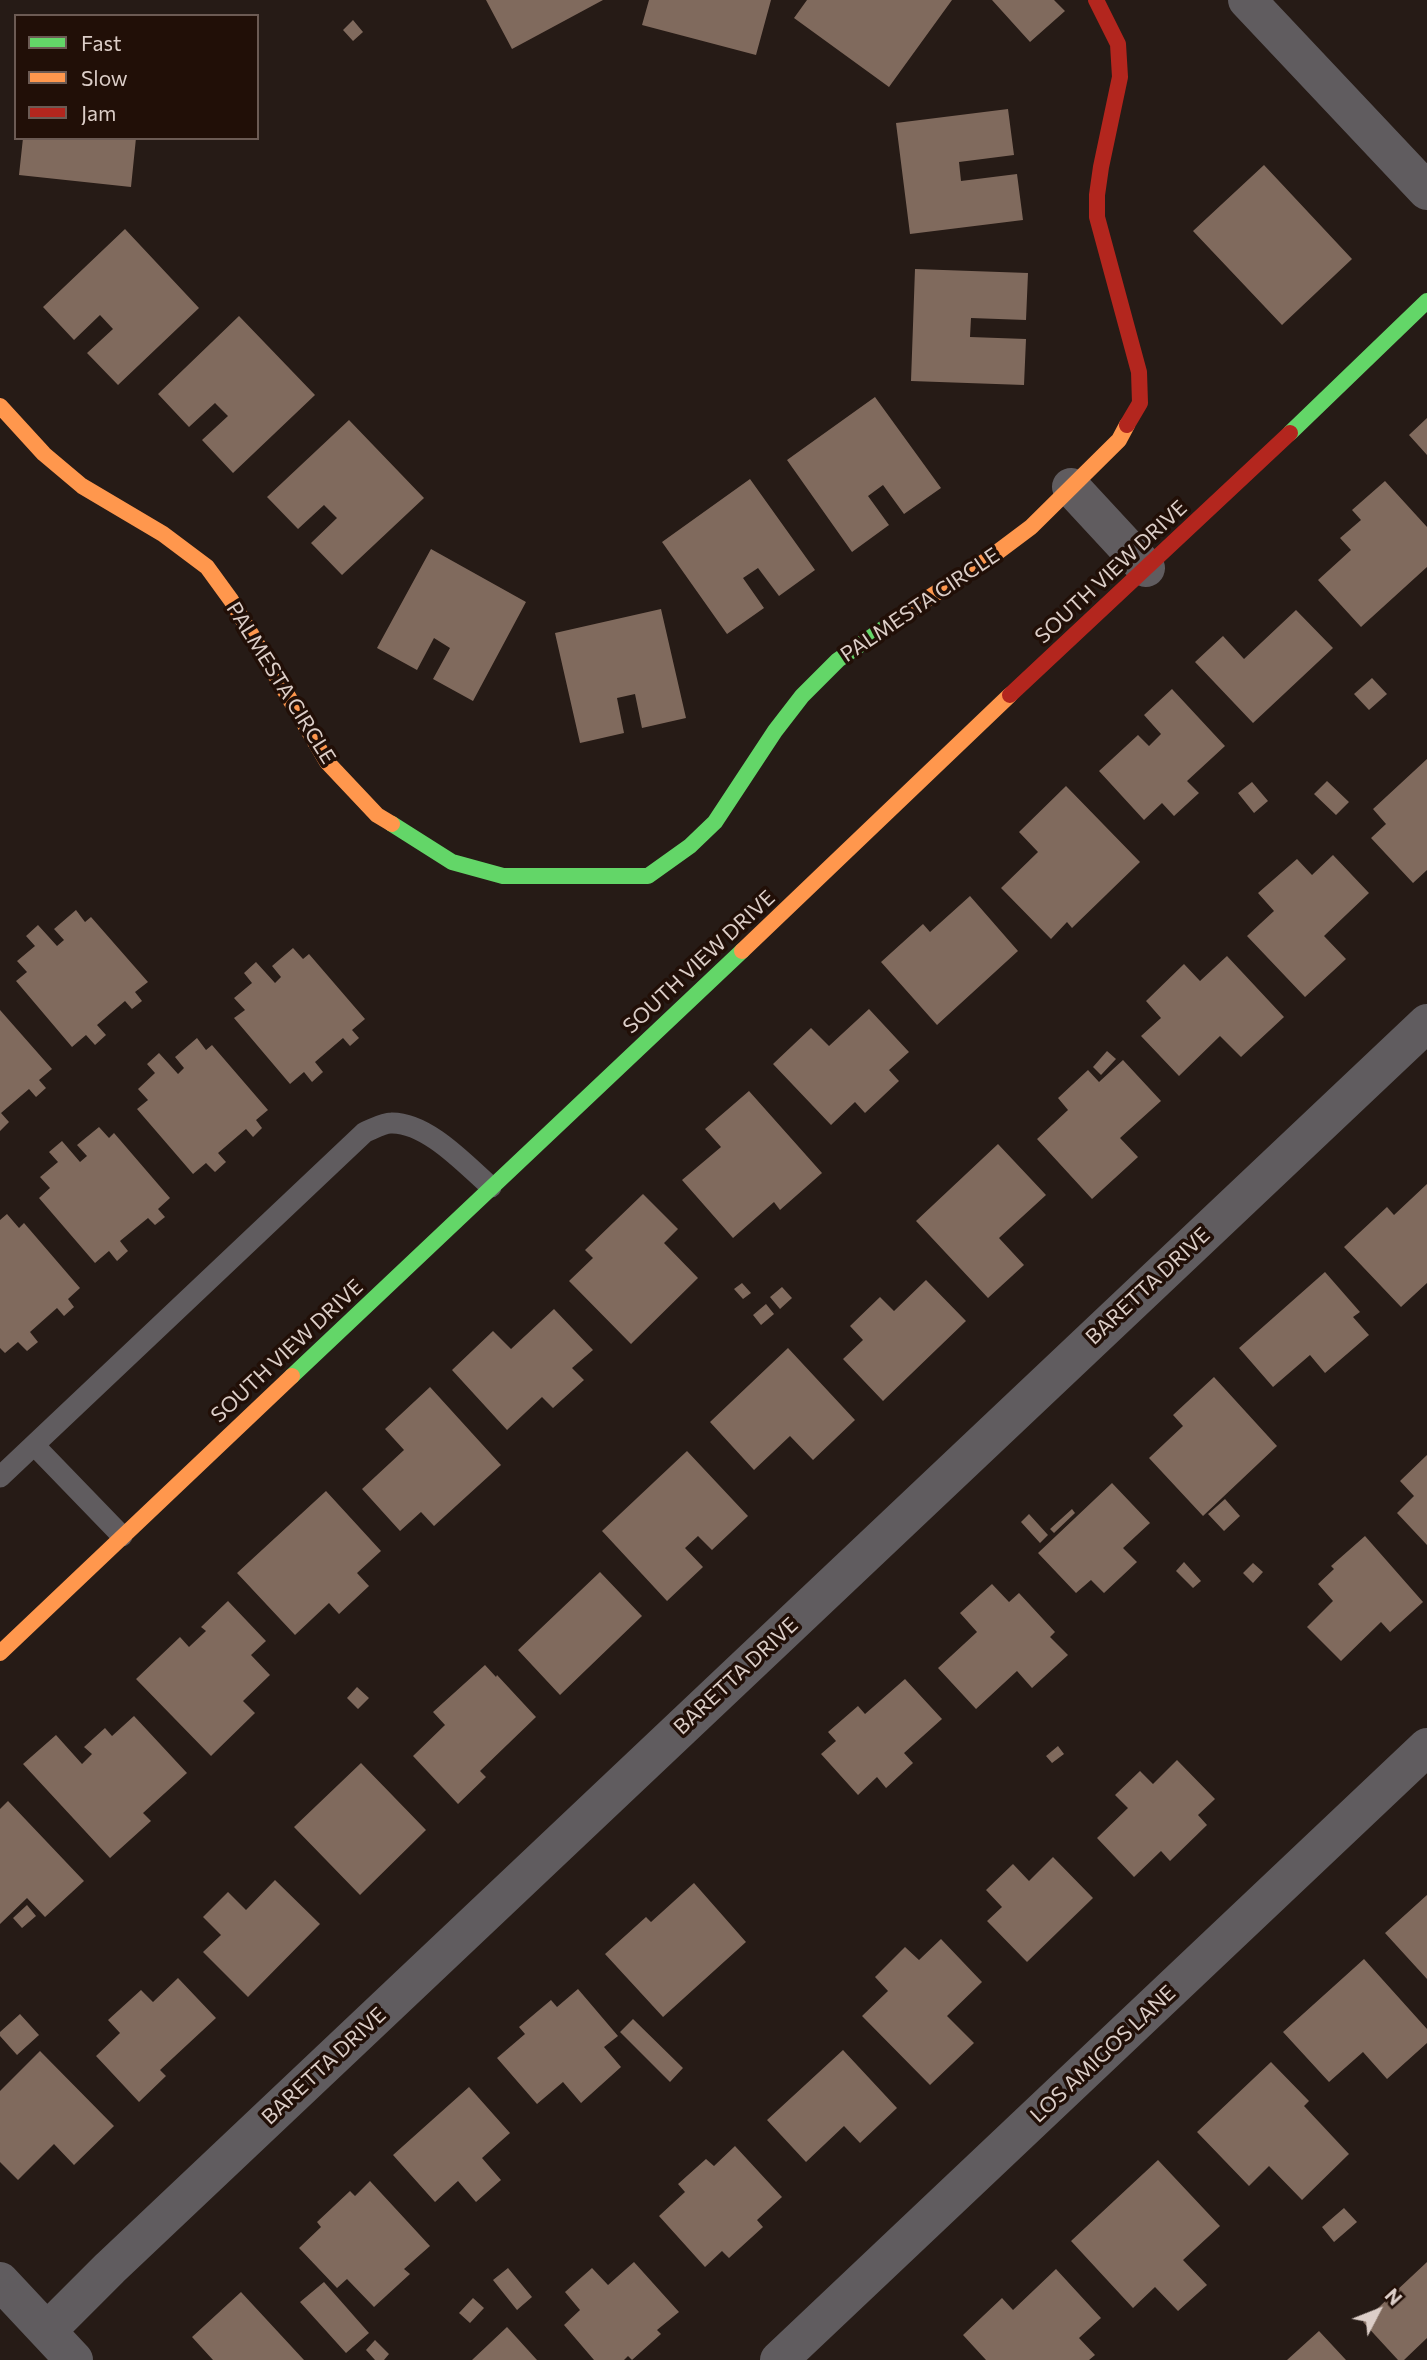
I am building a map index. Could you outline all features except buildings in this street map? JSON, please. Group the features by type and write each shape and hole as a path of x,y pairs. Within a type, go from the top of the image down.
{"street":[{"name":"PALMESTA CIRCLE","path":"0,406 44,454 82,486 163,534 206,567 231,600 327,762 377,814 452,862 503,876 648,876 690,846 715,822 795,704 838,660 877,631 987,560 1031,527 1119,440 1140,403 1139,372 1097,217 1101,167 1119,77 1118,44 1096,0"},
{"path":"1247,0 1421,173"},
{"name":"SOUTH VIEW DRIVE","path":"0,1653 1427,301"},
{"path":"1071,487 1146,568"},
{"name":"BARETTA DRIVE","path":"47,2331 110,2268 1427,1023"},
{"name":"LOS AMIGOS LANE","path":"779,2360 1427,1747"},
{"path":"0,2281 74,2360"}],"lane":[{"path":"0,1477 365,1132 389,1123 412,1125 442,1145 491,1187"},
{"path":"34,1445 122,1536"}],"traffic: fast":[{"path":"1290,433 1427,301"},
{"path":"392,824 452,862 503,876 648,876 690,846 715,822 775,731 802,696 838,660 913,608"},
{"path":"292,1376 742,951"}],"traffic: slow":[{"path":"0,406 44,454 82,486 163,534 207,567 231,600 327,762 377,815 392,824"},
{"path":"913,608 987,560 1031,527 1119,440 1127,425"},
{"path":"742,951 1010,695"},
{"path":"0,1653 292,1376"}],"traffic: jam":[{"path":"1096,0 1118,44 1120,77 1101,167 1097,217 1139,372 1140,403 1127,425"},
{"path":"1010,695 1290,433"}]}
